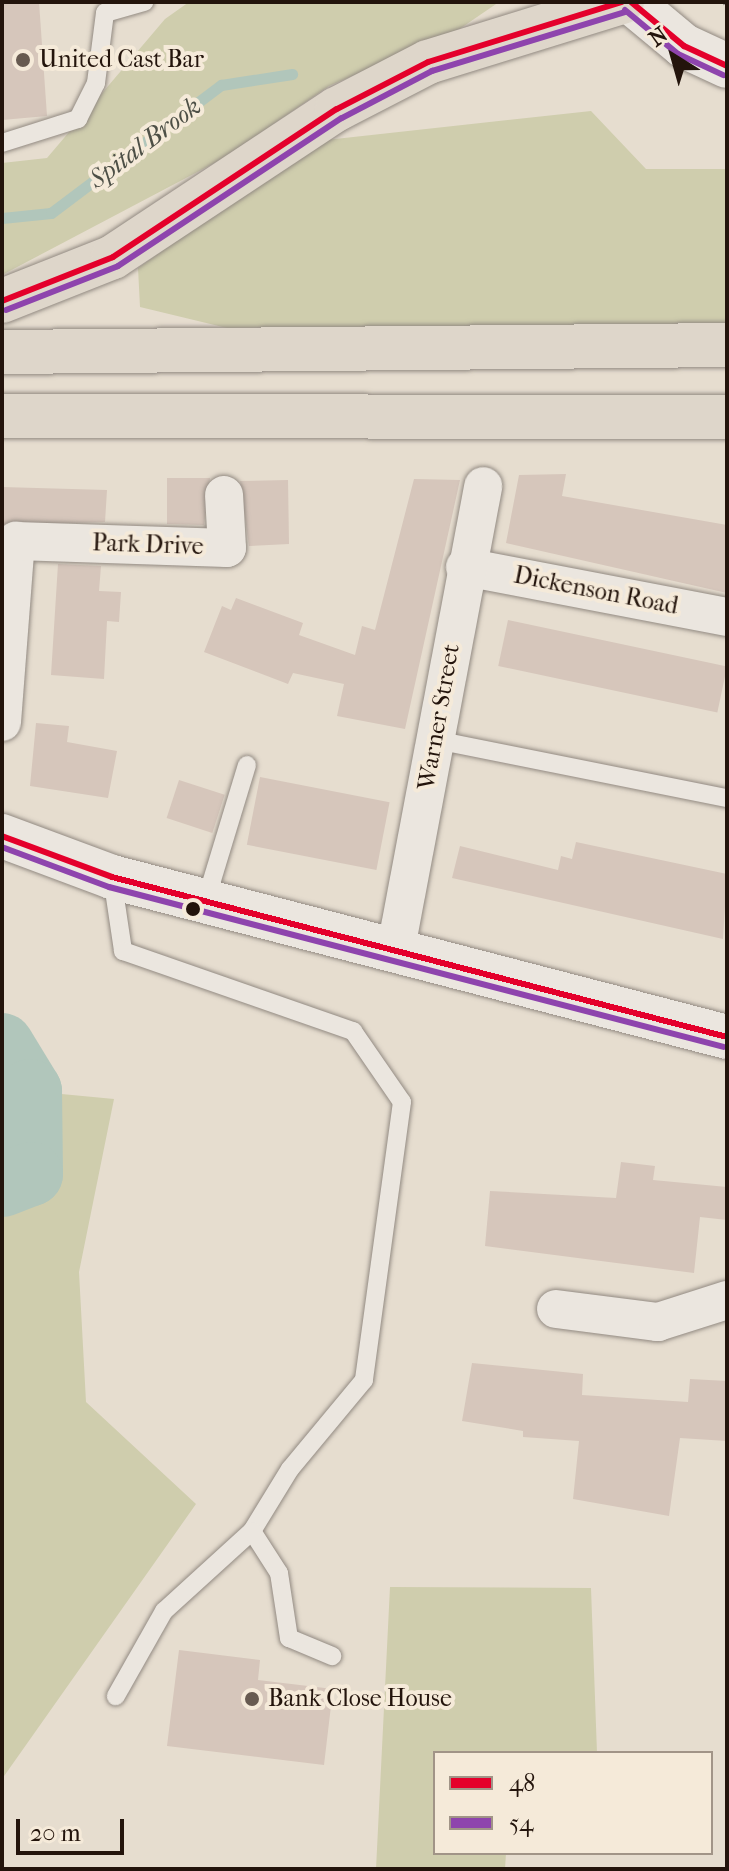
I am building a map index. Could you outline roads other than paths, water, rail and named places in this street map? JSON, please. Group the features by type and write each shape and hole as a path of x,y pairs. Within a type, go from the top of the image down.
{"highway":[{"path":"514,37 543,2"},
{"path":"2,301 113,257 337,109 428,62 622,2"},
{"path":"2,352 727,345"},
{"path":"2,416 727,417"}],"main road":[{"path":"631,2 684,46 727,66"},
{"path":"2,836 112,877 396,948 727,1037"}],"street":[{"name":"Warner Street","path":"396,948 465,567 483,486"},
{"name":"Park Drive","path":"2,722 16,541 227,548 224,495"},
{"name":"Dickenson Road","path":"465,567 727,617"},
{"path":"556,1309 658,1322 727,1300"}],"lane":[{"path":"2,143 78,119 96,83 104,8 144,2"},
{"path":"436,740 727,798"},
{"path":"206,900 247,765"},
{"path":"112,877 123,951 353,1031 402,1102 364,1380 290,1469 252,1531 164,1611 116,1696"},
{"path":"252,1531 279,1573 289,1638 332,1656"}],"waterway":[{"name":"Spital Brook","path":"2,218 51,213 221,85 292,74"},
{"path":"2,1045 30,1091 31,1174 2,1185"}],"place":[{"name":"United Cast Bar","path":"23,60"},
{"name":"Bank Close House","path":"252,1699"}]}
